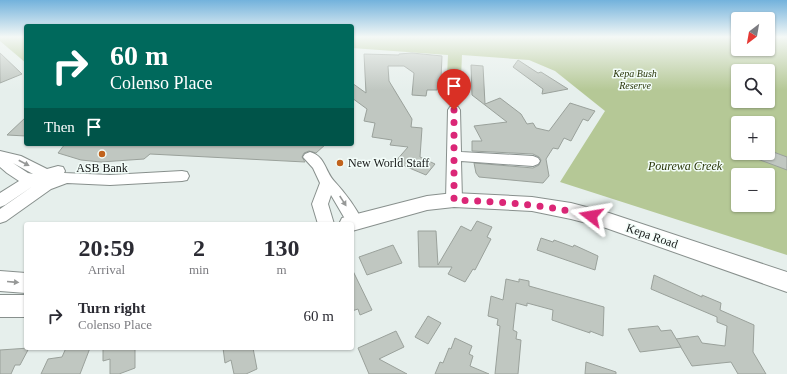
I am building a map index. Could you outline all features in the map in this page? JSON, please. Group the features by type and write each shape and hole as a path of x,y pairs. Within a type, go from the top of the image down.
{"main road":[{"name":"Kepa Road","path":"354,222 427,203 454,200 516,202 578,213 609,221 787,282"},
{"path":"0,281 24,283"},
{"path":"0,306 24,306"}],"street":[{"path":"454,110 454,200"},
{"path":"1,156 15,158 46,179"},
{"path":"1,156 5,165 31,180"},
{"path":"454,156 533,161"},
{"path":"310,157 319,166 327,183 345,202 352,222"},
{"path":"0,201 31,180 66,178 115,179 182,176"},
{"path":"0,217 46,179"},
{"path":"325,222 320,204 327,183"}],"green space":[{"path":"16,54 24,54 24,61"},
{"name":"Pourewa Creek","path":"441,54 731,54 731,56 775,56 775,54 787,54 787,255 560,182 605,111 555,71 529,60 462,55 460,100 446,99 448,55"}],"building":[{"path":"0,54 2,54 22,74 0,83"},
{"path":"364,54 442,56 441,79 438,79 437,90 427,90 426,96 412,95 414,73 404,66 388,66 389,81 412,119 411,127 422,128 420,157 435,164 426,175 395,162 408,147 390,145 392,140 372,137 375,123 364,121 367,109 354,99 354,84 366,93"},
{"path":"518,60 538,73 541,72 568,89 542,94 543,89 513,67"},
{"path":"471,65 483,66 485,104 500,98 521,114 527,124 533,123 536,128 549,131 570,103 595,111 588,121 583,119 571,141 564,138 558,149 553,148 546,159 549,176 543,183 479,177 476,173 474,163 533,168 539,165 541,160 533,154 472,151 472,141 482,141 474,126 507,122 472,95"},
{"path":"24,119 24,136 7,135"},
{"path":"63,146 324,146 316,153 309,151 304,153 302,157 305,162 150,154 144,159 101,162 81,160 58,153"},
{"path":"775,153 787,157 787,170 760,160 775,160"},
{"path":"477,221 492,227 487,237 491,239 475,270 473,269 465,282 448,274 452,267 419,267 418,231 436,231 438,265 461,226 471,231"},
{"path":"541,238 553,242 554,240 573,247 574,245 598,256 595,270 537,250"},
{"path":"393,245 402,263 367,275 359,257"},
{"path":"354,273 372,310 360,315 358,309 354,310"},
{"path":"654,275 702,297 702,295 721,303 720,310 754,325 753,352 766,374 738,374 731,362 692,366 676,339 698,336 702,343 725,346 727,326 717,322 717,317 651,289"},
{"path":"506,279 519,282 519,279 529,281 529,286 604,307 603,336 552,320 553,310 527,303 527,306 516,303 513,330 517,332 516,339 521,340 518,374 495,374 500,326 497,325 498,319 488,316 491,296 503,300"},
{"path":"428,316 441,323 428,344 415,337"},
{"path":"658,326 661,331 671,330 681,347 640,352 628,329"},
{"path":"396,331 404,347 379,359 407,374 369,374 358,348"},
{"path":"455,338 472,346 469,354 473,356 470,366 489,374 435,374 440,362 443,363 449,348 451,349"},
{"path":"24,348 24,350 28,350 20,365 15,365 11,374 0,374 0,350"},
{"path":"65,350 89,350 80,374 41,374 48,359 62,357"},
{"path":"103,350 135,350 135,368 119,374 110,374 110,359 103,361"},
{"path":"223,350 253,350 257,369 246,374 234,374 231,360 225,363"},
{"path":"586,362 616,372 616,374 585,374"}],"place":[{"name":"ASB Bank","path":"102,154"},
{"name":"New World Staff","path":"340,163"}],"route":[{"path":"454,110 454,200 516,202 546,206 591,216"}],"park label":[{"name":"Kepa Bush Reserve","path":"635,78"}]}
